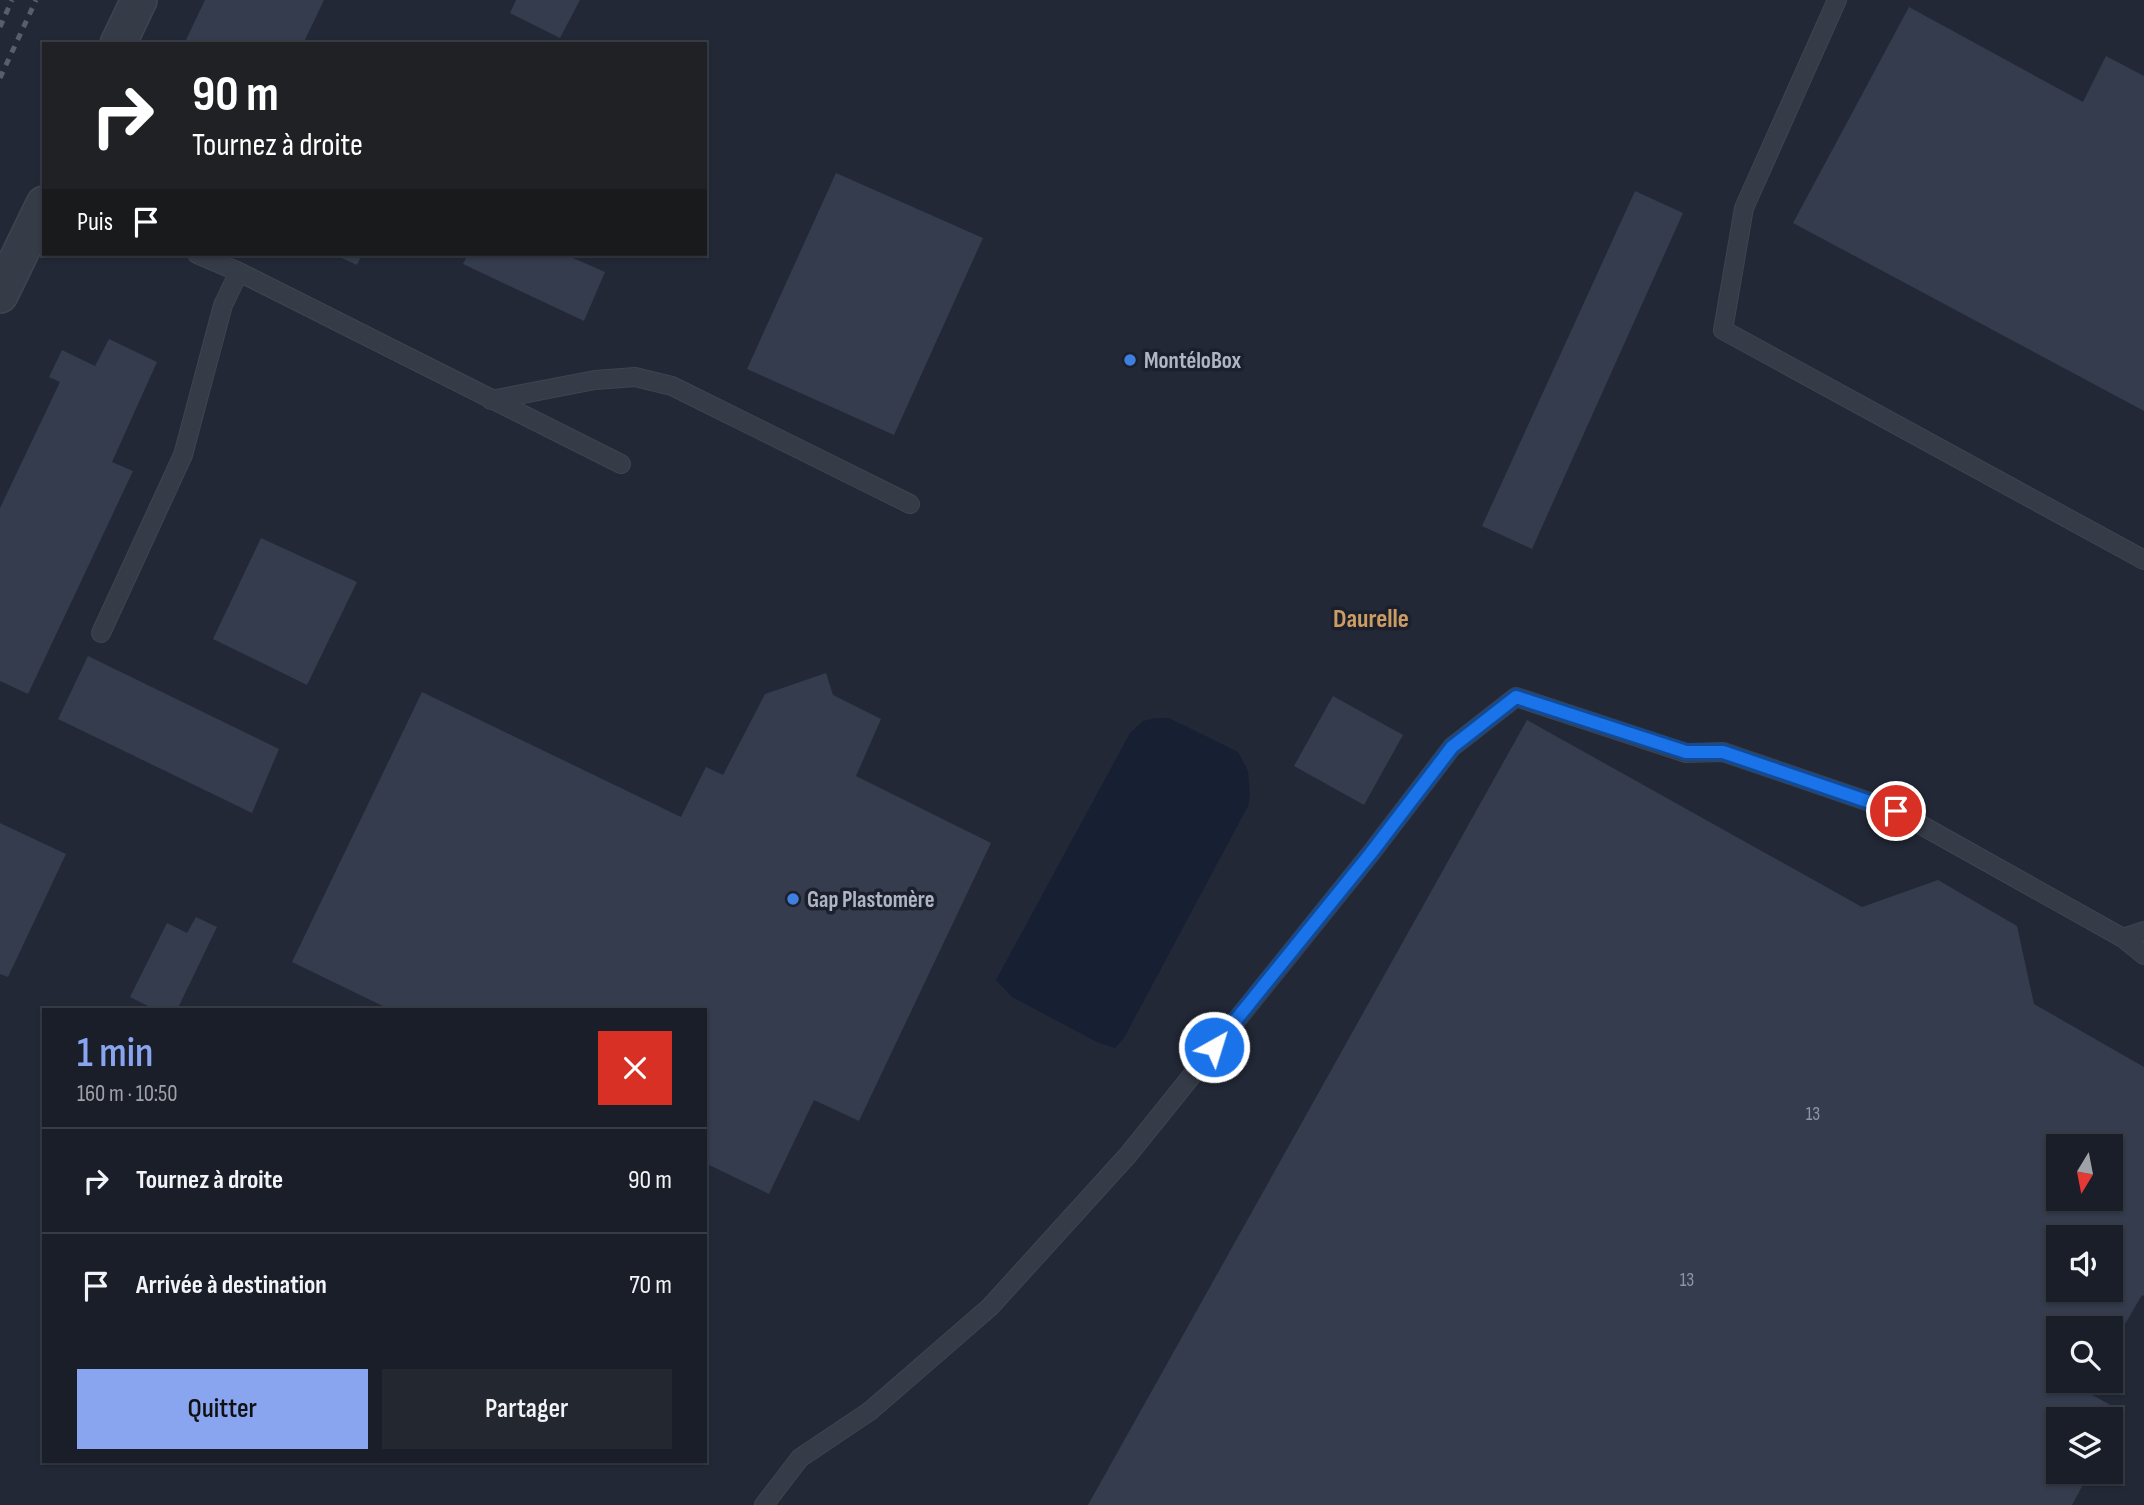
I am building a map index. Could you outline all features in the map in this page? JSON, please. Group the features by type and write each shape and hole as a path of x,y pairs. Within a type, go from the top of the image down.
{"street":[{"path":"119,42 139,0"},
{"path":"0,295 42,208"}],"lane":[{"path":"1837,0 1744,208 1723,330 2144,560"},
{"path":"202,256 239,272 621,464"},
{"path":"101,633 183,455 223,305 239,272"},
{"path":"491,400 595,380 635,377 672,386 910,504"},
{"path":"764,1505 800,1458 870,1411 990,1307 1128,1156 1371,853 1452,747 1516,697 1686,752 1723,752 1896,811 2123,938 2144,955"},
{"path":"2123,938 2144,931"}],"water":[{"path":"1169,718 1238,752 1248,771 1250,795 1248,806 1124,1038 1115,1048 1099,1043 1012,997 996,980 1130,733 1143,721"}],"building":[{"path":"205,0 324,0 304,42 185,42"},
{"path":"516,0 580,0 560,38 510,13"},
{"path":"1909,7 2083,102 2106,56 2144,76 2144,411 1793,223"},
{"path":"836,173 983,238 894,435 747,369"},
{"path":"1635,191 1683,213 1532,549 1482,526"},
{"path":"337,256 361,256 357,265"},
{"path":"467,256 569,256 605,272 584,321 463,264"},
{"path":"109,339 157,362 112,462 133,471 28,694 0,681 0,508 60,382 49,377 62,350 95,366"},
{"path":"261,538 357,582 307,685 213,639"},
{"path":"88,656 279,749 252,813 58,719"},
{"path":"826,673 833,695 881,719 856,776 991,843 859,1121 814,1100 769,1194 707,1164 707,1008 387,1008 292,962 422,692 681,817 706,767 723,775 765,694"},
{"path":"1333,696 1403,735 1364,805 1294,766"},
{"path":"1527,720 1862,907 1938,880 2017,926 2034,1004 2144,1067 2144,1296 2142,1295 2123,1328 2123,1316 2046,1316 2046,1393 2089,1393 2114,1407 2046,1407 2046,1484 2083,1484 2072,1505 1088,1505"},
{"path":"0,823 66,854 8,977 0,974"},
{"path":"196,917 217,927 178,1008 152,1008 130,997 167,923 187,933"}],"railway":[{"path":"0,27 12,0"},
{"path":"0,78 36,0"}],"place":[{"name":"MontéloBox","path":"1130,360"},
{"name":"Gap Plastomère","path":"793,899"}],"district":[{"name":"Daurelle","path":"1371,618"}],"route":[{"path":"1214,1047 1371,853 1452,747 1516,697 1686,752 1723,752 1896,811"}]}
